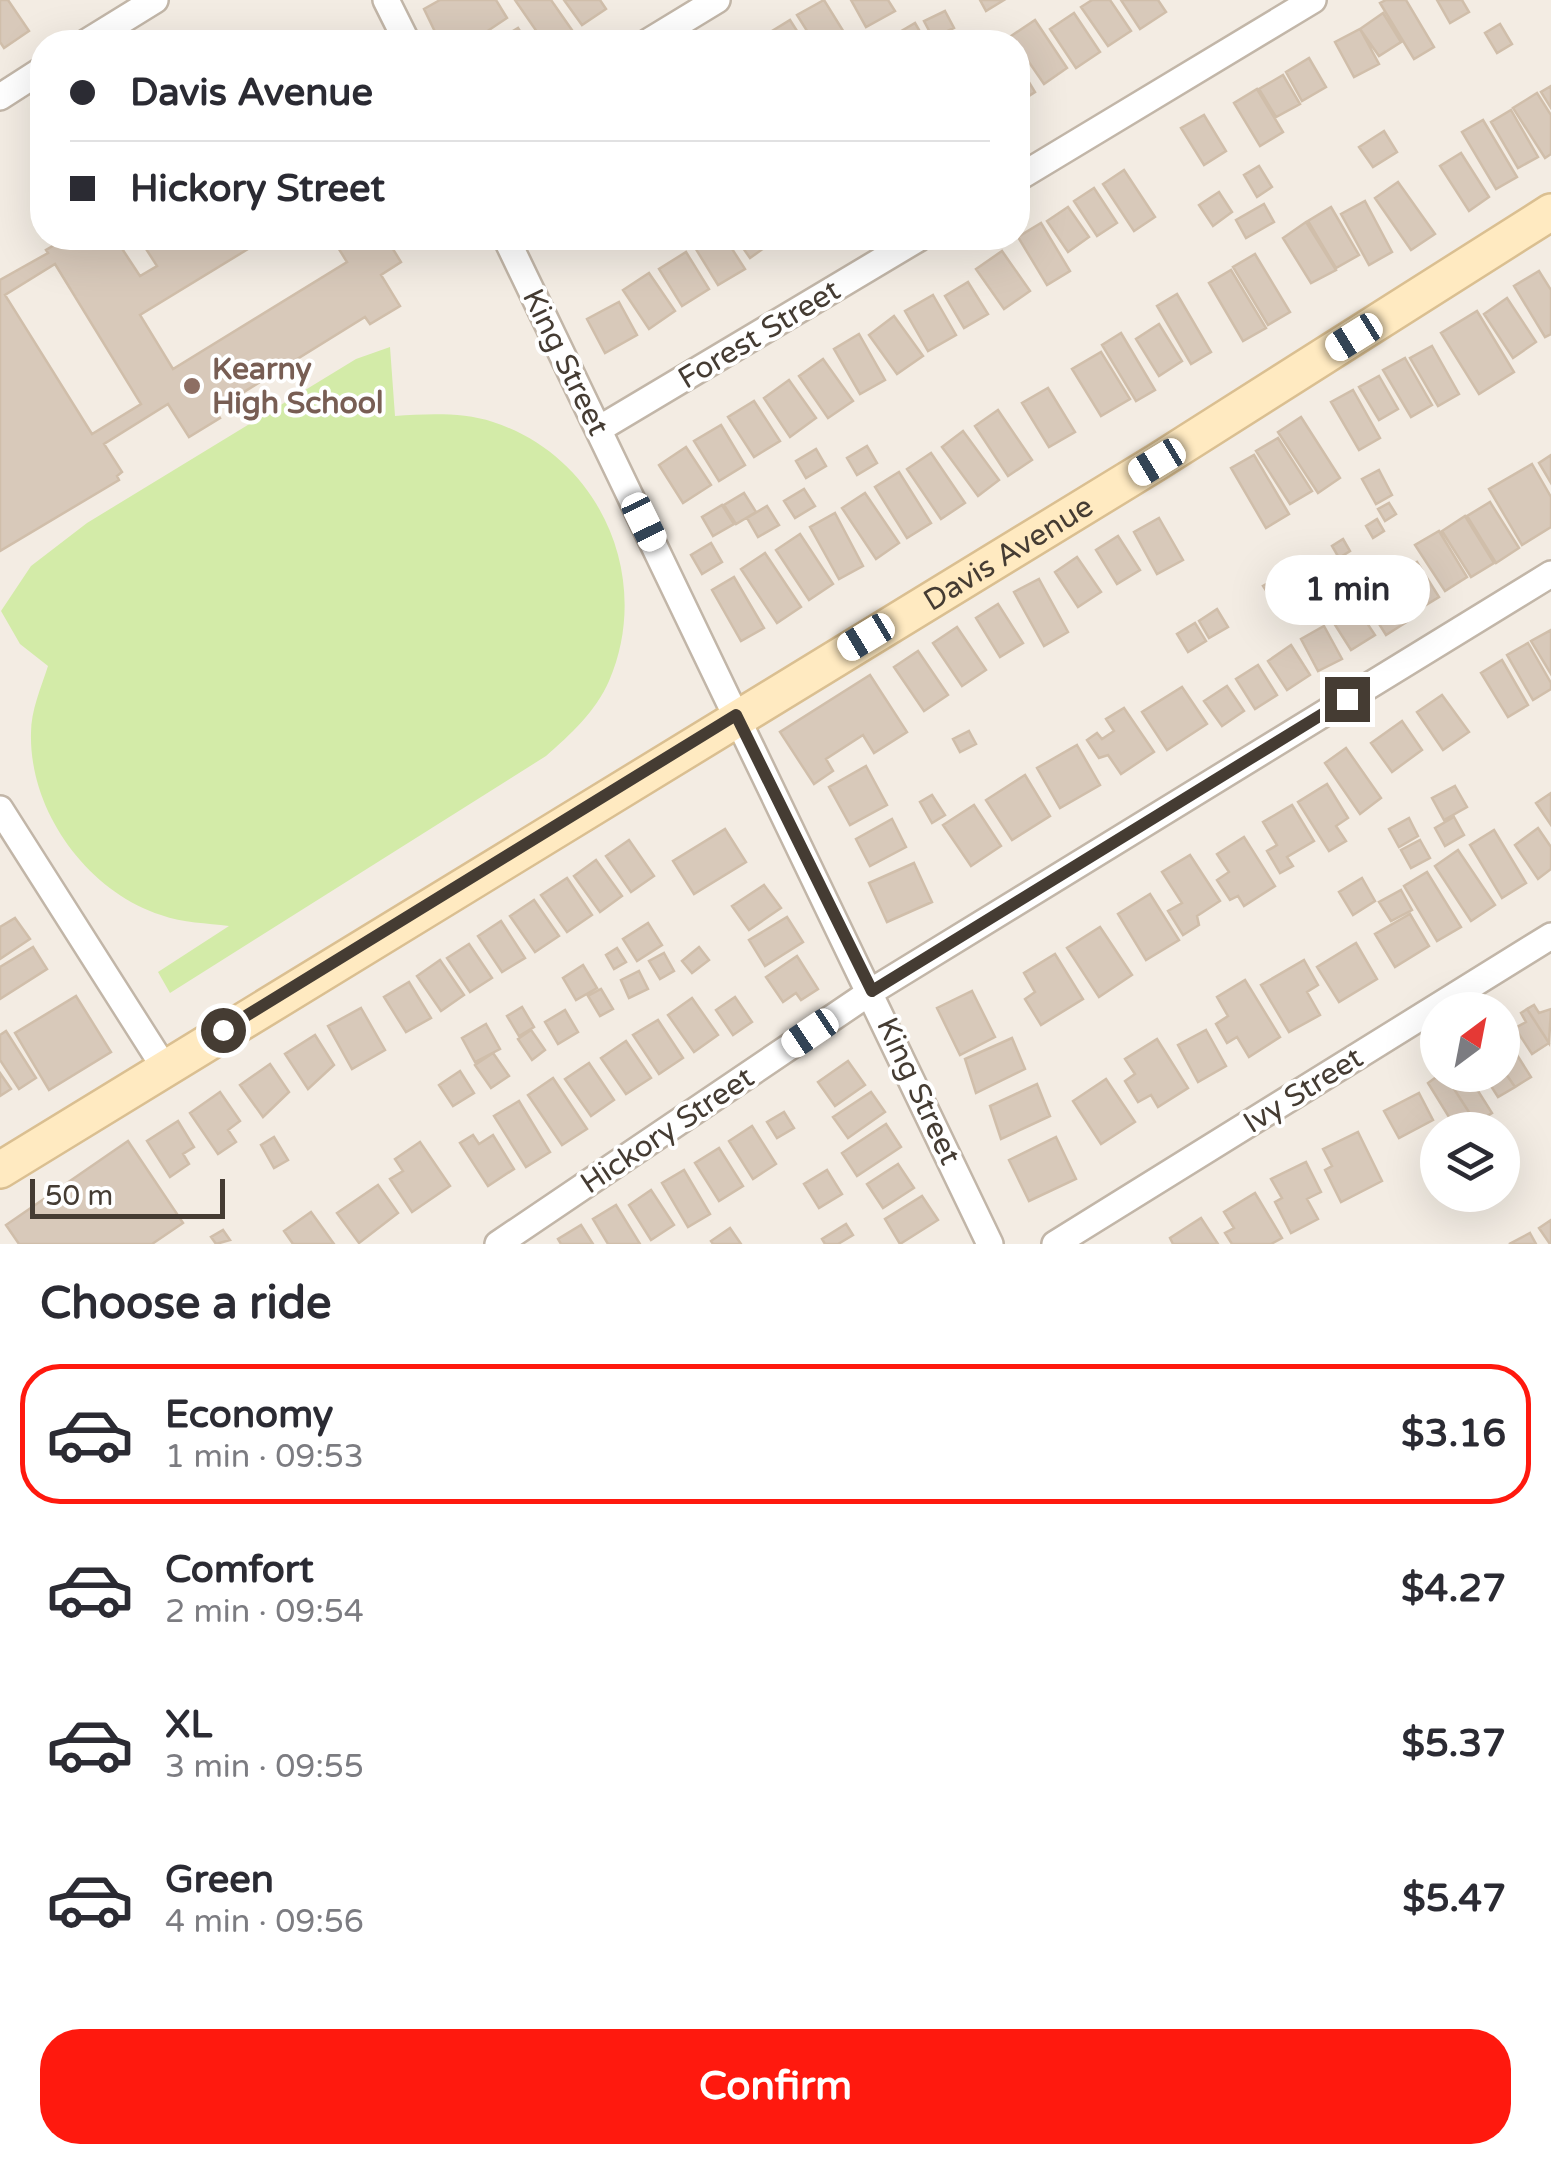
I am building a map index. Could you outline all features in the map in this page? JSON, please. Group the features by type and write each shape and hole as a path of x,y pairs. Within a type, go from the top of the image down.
{"street":[{"path":"106,30 155,0"},
{"path":"386,0 401,30"},
{"path":"668,30 717,0"},
{"path":"1030,171 1313,0"},
{"path":"0,96 30,77"},
{"name":"Davis Avenue","path":"0,1170 736,715 1157,462 1551,212"},
{"name":"King Street","path":"512,250 872,991 990,1244"},
{"name":"Forest Street","path":"600,430 899,250"},
{"name":"Hickory Street","path":"498,1244 872,991 1551,574"},
{"path":"0,810 164,1067"},
{"name":"Ivy Street","path":"1055,1244 1551,936"}],"green space":[{"path":"390,347 395,416 457,415 493,422 531,439 563,463 589,492 608,526 620,563 625,602 621,642 609,681 590,712 546,756 170,993 158,972 229,926 178,920 134,903 109,887 68,844 40,791 33,762 33,716 48,666 20,644 1,611 31,566 87,523 356,359"}],"building":[{"path":"0,0 8,0 29,31 4,48 0,42"},
{"path":"440,0 496,0 507,18 489,30 434,30 424,9"},
{"path":"515,0 551,0 572,30 536,30"},
{"path":"564,0 600,0 606,9 582,25"},
{"path":"824,0 843,30 806,30 797,15"},
{"path":"851,0 888,0 895,11 866,27"},
{"path":"980,0 1004,0 986,11"},
{"path":"1092,0 1110,0 1131,31 1108,46 1081,7"},
{"path":"1121,0 1158,0 1166,12 1140,29"},
{"path":"1406,0 1434,47 1414,59 1380,3"},
{"path":"1437,0 1462,0 1469,12 1450,23"},
{"path":"945,11 954,28 929,30 924,21"},
{"path":"1074,13 1100,52 1076,68 1050,29"},
{"path":"1383,13 1401,42 1379,56 1360,29"},
{"path":"790,20 796,30 774,30"},
{"path":"1035,20 1067,68 1044,84 1030,64 1030,30 1020,30"},
{"path":"1500,24 1512,44 1497,53 1485,33"},
{"path":"1360,29 1379,64 1354,77 1335,42"},
{"path":"1309,58 1326,87 1302,101 1286,72"},
{"path":"1283,75 1300,104 1276,117 1259,89"},
{"path":"1551,86 1551,108 1541,92"},
{"path":"1257,89 1283,132 1260,146 1234,103"},
{"path":"1537,93 1551,115 1551,154 1545,158 1513,108"},
{"path":"1511,110 1538,157 1518,168 1491,122"},
{"path":"1204,115 1226,151 1204,165 1181,128"},
{"path":"1483,120 1517,177 1496,189 1462,132"},
{"path":"1384,131 1397,152 1373,167 1359,147"},
{"path":"1461,153 1489,197 1469,211 1440,166"},
{"path":"1259,166 1272,187 1257,197 1244,175"},
{"path":"1124,170 1155,217 1134,231 1103,184"},
{"path":"1398,182 1435,234 1411,250 1375,198"},
{"path":"1094,188 1117,223 1097,236 1074,201"},
{"path":"1219,192 1232,212 1213,226 1199,205"},
{"path":"1365,201 1392,252 1369,265 1341,214"},
{"path":"1264,204 1274,222 1246,238 1236,220"},
{"path":"1068,207 1089,237 1068,252 1047,221"},
{"path":"1331,207 1359,255 1336,268 1308,221"},
{"path":"1306,222 1336,270 1311,283 1283,238"},
{"path":"1041,223 1070,271 1047,285 1026,250 1030,250 1030,230"},
{"name":"Kearny High School","path":"46,250 123,250 140,276 157,266 147,250 246,250 140,315 173,369 347,262 340,250 394,250 401,262 381,275 400,306 370,324 365,317 215,410 220,418 189,437 168,404 104,444 122,472 117,476 119,480 0,551 0,280 48,253","holes":["55,264 141,404 92,434 5,295"]},
{"path":"696,250 733,250 745,269 718,285"},
{"path":"744,250 761,250 750,258"},
{"path":"1002,251 1030,291 1004,309 976,269"},
{"path":"686,252 709,289 682,306 659,269"},
{"path":"1255,254 1290,312 1268,325 1233,267"},
{"path":"1231,270 1266,328 1243,341 1209,283"},
{"path":"1539,271 1551,290 1551,334 1545,337 1514,286"},
{"path":"649,273 675,311 649,329 623,290"},
{"path":"968,282 988,314 964,328 945,296"},
{"path":"1177,294 1211,352 1191,364 1157,306"},
{"path":"933,295 956,335 928,351 905,311"},
{"path":"1507,298 1536,342 1513,358 1484,314"},
{"path":"619,302 637,335 605,353 587,319"},
{"path":"1477,311 1514,372 1479,394 1441,333"},
{"path":"894,316 923,356 897,374 869,335"},
{"path":"1159,324 1182,361 1159,376 1136,339"},
{"path":"1121,333 1155,390 1136,401 1102,345"},
{"path":"859,334 885,380 860,394 834,349"},
{"path":"1432,346 1459,394 1438,406 1410,358"},
{"path":"1101,352 1130,399 1101,416 1072,369"},
{"path":"1405,358 1432,405 1411,417 1383,370"},
{"path":"823,359 853,401 828,418 799,376"},
{"path":"1379,376 1398,409 1379,420 1359,387"},
{"path":"789,380 816,418 790,437 764,398"},
{"path":"1048,388 1075,432 1049,447 1022,403"},
{"path":"1353,390 1380,438 1359,450 1331,402"},
{"path":"754,401 780,441 754,457 728,417"},
{"path":"998,410 1032,460 1008,476 975,426"},
{"path":"1301,417 1340,478 1318,493 1278,432"},
{"path":"721,425 745,465 719,481 694,441"},
{"path":"963,431 999,480 978,496 942,447"},
{"path":"1278,438 1312,491 1290,504 1256,451"},
{"path":"867,446 877,463 857,475 847,458"},
{"path":"686,447 711,485 683,503 659,465"},
{"path":"816,449 826,466 806,478 796,461"},
{"path":"931,453 965,503 941,519 907,469"},
{"path":"1254,455 1289,514 1266,528 1231,468"},
{"path":"1551,455 1551,483 1539,463"},
{"path":"1532,464 1551,497 1551,527 1522,545 1489,489"},
{"path":"1379,470 1392,495 1376,504 1362,479"},
{"path":"899,472 931,523 907,538 875,487"},
{"path":"804,489 815,506 795,518 784,501"},
{"path":"744,493 756,512 736,524 724,505"},
{"path":"865,493 899,543 876,559 842,508"},
{"path":"1490,502 1519,548 1496,563 1467,516"},
{"path":"1389,503 1396,514 1385,521 1378,509"},
{"path":"722,505 734,524 713,536 702,517"},
{"path":"767,506 779,525 758,537 747,518"},
{"path":"835,513 863,566 839,579 810,527"},
{"path":"1465,516 1494,563 1471,577 1442,531"},
{"path":"1159,518 1183,560 1157,574 1134,532"},
{"path":"1377,519 1384,531 1373,538 1366,526"},
{"path":"1439,531 1467,577 1445,591 1415,545"},
{"path":"800,534 833,584 809,600 776,550"},
{"path":"1118,536 1140,570 1117,584 1096,550"},
{"path":"1343,539 1350,551 1339,558 1332,546"},
{"path":"711,543 722,562 702,574 691,555"},
{"path":"765,553 801,607 777,623 741,569"},
{"path":"1077,557 1101,592 1078,607 1055,572"},
{"path":"1417,562 1439,597 1416,611 1395,576"},
{"path":"734,577 764,628 741,641 712,590"},
{"path":"1039,579 1068,632 1044,646 1014,592"},
{"path":"1275,579 1282,591 1271,598 1263,586"},
{"path":"1387,586 1408,621 1386,635 1364,600"},
{"path":"998,604 1023,643 1000,657 976,618"},
{"path":"1355,605 1375,635 1351,650 1332,620"},
{"path":"1217,609 1228,627 1209,638 1199,621"},
{"path":"1195,623 1206,641 1188,652 1177,634"},
{"path":"1324,626 1342,659 1318,671 1301,639"},
{"path":"957,627 986,670 962,686 933,643"},
{"path":"1551,630 1551,674 1531,641"},
{"path":"1528,643 1551,683 1551,689 1533,700 1507,655"},
{"path":"1291,645 1310,675 1287,690 1268,661"},
{"path":"918,651 948,695 924,711 894,667"},
{"path":"1502,660 1528,705 1508,717 1481,673"},
{"path":"1258,665 1277,695 1255,709 1236,679"},
{"path":"870,675 907,732 874,753 863,735 826,759 833,771 814,784 780,732"},
{"path":"1227,686 1244,711 1222,726 1204,701"},
{"path":"1182,687 1207,724 1167,750 1142,712"},
{"path":"1442,695 1469,732 1443,750 1417,712"},
{"path":"1124,708 1154,752 1121,774 1108,755 1099,758 1087,740 1097,733 1102,739 1114,731 1106,719"},
{"path":"1402,721 1422,750 1392,772 1371,743"},
{"path":"969,731 976,744 960,752 953,739"},
{"path":"1077,745 1100,785 1060,808 1037,768"},
{"path":"1346,748 1381,798 1360,814 1325,763"},
{"path":"866,766 887,805 850,825 829,787"},
{"path":"1025,775 1050,816 1012,840 986,800"},
{"path":"1327,784 1348,818 1336,826 1346,841 1329,851 1298,802"},
{"path":"1455,786 1467,807 1444,820 1432,798"},
{"path":"1551,793 1551,825 1536,803"},
{"path":"932,795 945,815 932,823 920,802"},
{"path":"974,805 1001,846 971,866 943,825"},
{"path":"1292,805 1314,841 1287,857 1293,866 1280,873 1267,851 1277,845 1263,822"},
{"path":"1454,817 1464,835 1445,846 1435,828"},
{"path":"1409,818 1418,836 1399,847 1389,829"},
{"path":"892,819 906,847 870,866 856,839"},
{"path":"1538,828 1551,847 1551,869 1538,879 1515,845"},
{"path":"725,829 746,862 694,894 673,861"},
{"path":"1494,830 1526,883 1502,898 1470,845"},
{"path":"1244,837 1275,886 1244,906 1238,896 1230,900 1217,880 1229,872 1217,854"},
{"path":"629,840 654,876 631,892 606,856"},
{"path":"1420,840 1430,858 1411,868 1401,850"},
{"path":"1458,850 1495,905 1471,921 1435,866"},
{"path":"1190,855 1220,901 1197,916 1199,925 1183,935 1168,911 1182,903 1162,872"},
{"path":"596,860 622,896 600,912 574,876"},
{"path":"914,863 932,902 887,922 869,883"},
{"path":"1427,872 1461,927 1437,941 1404,886"},
{"path":"567,878 592,915 567,932 541,895"},
{"path":"1362,878 1375,901 1353,915 1339,892"},
{"path":"764,885 781,908 749,930 732,906"},
{"path":"1401,890 1412,910 1391,921 1379,902"},
{"path":"1150,894 1179,940 1146,960 1118,914"},
{"path":"534,900 559,936 535,952 510,916"},
{"path":"1410,914 1429,946 1395,967 1375,934"},
{"path":"787,917 803,942 765,966 749,940"},
{"path":"15,918 30,939 0,959 0,927"},
{"path":"501,921 525,958 502,972 478,936"},
{"path":"648,923 662,945 637,961 623,939"},
{"path":"1100,927 1132,975 1099,997 1067,948"},
{"path":"1356,943 1377,979 1339,1002 1317,967"},
{"path":"469,944 492,978 470,992 447,958"},
{"path":"33,947 47,969 0,999 0,967"},
{"path":"699,947 709,960 692,973 682,961"},
{"path":"617,948 626,962 614,969 606,955"},
{"path":"664,953 674,971 660,979 649,961"},
{"path":"1055,954 1083,999 1041,1025 1025,999 1035,992 1024,973"},
{"path":"797,956 818,989 801,1000 796,993 783,1002 766,977"},
{"path":"440,960 464,995 441,1011 417,976"},
{"path":"1304,960 1318,985 1307,992 1320,1015 1289,1032 1261,985"},
{"path":"583,965 597,988 576,1000 563,978"},
{"path":"639,971 648,989 629,998 621,980"},
{"path":"1245,980 1280,1037 1249,1057 1237,1037 1227,1043 1216,1024 1228,1016 1217,997"},
{"path":"409,982 431,1018 406,1032 384,997"},
{"path":"601,989 613,1009 600,1016 588,996"},
{"path":"972,991 995,1037 960,1055 937,1008"},
{"path":"76,996 111,1052 49,1090 15,1033"},
{"path":"735,997 752,1022 733,1035 716,1010"},
{"path":"692,998 718,1035 694,1052 668,1015"},
{"path":"1534,1005 1539,1013 1551,1009 1549,1043 1527,1009"},
{"path":"522,1007 534,1027 519,1036 507,1016"},
{"path":"361,1008 385,1050 352,1069 328,1026"},
{"path":"1527,1009 1549,1043 1532,1054 1520,1036 1520,1025 1526,1022 1521,1013"},
{"path":"565,1010 578,1032 558,1044 545,1022"},
{"path":"658,1020 683,1058 659,1074 633,1035"},
{"path":"486,1024 500,1049 475,1062 462,1038"},
{"path":"531,1030 545,1050 532,1060 518,1039"},
{"path":"1206,1030 1226,1066 1198,1082 1178,1045"},
{"path":"6,1031 36,1078 19,1089 0,1060 0,1035"},
{"path":"315,1035 334,1065 308,1089 285,1054"},
{"path":"1012,1038 1025,1069 976,1093 965,1059"},
{"path":"1157,1039 1188,1088 1158,1107 1151,1095 1138,1102 1125,1081 1135,1074 1125,1059"},
{"path":"626,1041 651,1078 626,1094 601,1058"},
{"path":"493,1053 509,1076 491,1088 475,1065"},
{"path":"1520,1060 1531,1077 1520,1084"},
{"path":"848,1061 865,1085 835,1106 818,1082"},
{"path":"589,1063 614,1100 591,1116 565,1079"},
{"path":"270,1064 289,1092 263,1117 240,1085"},
{"path":"460,1071 474,1093 453,1106 439,1085"},
{"path":"0,1073 11,1089 0,1096"},
{"path":"553,1078 587,1129 562,1145 528,1095"},
{"path":"1106,1079 1135,1122 1101,1144 1073,1101"},
{"path":"1037,1084 1050,1116 1001,1139 990,1106"},
{"path":"220,1092 240,1121 228,1130 236,1142 218,1154 190,1113"},
{"path":"871,1092 885,1112 848,1138 833,1117"},
{"path":"1434,1092 1456,1092 1469,1112 1446,1112"},
{"path":"1456,1092 1479,1092 1491,1112 1469,1112"},
{"path":"1419,1093 1429,1112 1420,1112 1420,1127 1399,1138 1384,1111"},
{"path":"519,1101 550,1152 526,1167 494,1116"},
{"path":"784,1112 794,1128 777,1138 767,1122"},
{"path":"178,1121 194,1147 183,1154 189,1164 170,1177 147,1141"},
{"path":"886,1124 901,1147 857,1176 842,1153"},
{"path":"752,1126 776,1164 753,1179 729,1141"},
{"path":"1358,1132 1382,1181 1341,1202 1325,1170 1332,1166 1323,1149"},
{"path":"473,1135 479,1144 493,1135 514,1169 488,1186 460,1143"},
{"path":"274,1137 288,1160 274,1168 261,1145"},
{"path":"1056,1137 1076,1179 1029,1201 1009,1160"},
{"path":"128,1141 183,1223 152,1244 19,1244 6,1225"},
{"path":"420,1142 450,1186 412,1212 390,1179 403,1171 395,1159"},
{"path":"719,1148 743,1186 719,1201 695,1163"},
{"path":"1306,1162 1321,1192 1307,1199 1318,1219 1291,1233 1275,1202 1282,1198 1271,1179"},
{"path":"898,1164 914,1188 883,1208 867,1184"},
{"path":"684,1170 710,1214 688,1227 662,1183"},
{"path":"827,1170 842,1194 819,1208 804,1184"},
{"path":"378,1185 398,1213 359,1243 337,1213"},
{"path":"651,1190 674,1225 651,1240 629,1205"},
{"path":"1255,1193 1282,1238 1271,1244 1232,1244 1225,1233 1234,1228 1224,1212"},
{"path":"922,1196 938,1220 900,1244 885,1219"},
{"path":"616,1205 640,1244 608,1244 593,1219"},
{"path":"311,1212 334,1244 293,1244 284,1231"},
{"path":"1201,1218 1218,1244 1173,1244 1170,1238"},
{"path":"1551,1220 1551,1244 1550,1244 1539,1228"},
{"path":"846,1224 853,1235 838,1244 825,1244 822,1239"},
{"path":"581,1225 593,1244 561,1244 558,1239"},
{"path":"730,1228 741,1244 713,1244 711,1241"},
{"path":"223,1230 230,1240 216,1244 211,1237"},
{"path":"1530,1233 1536,1244 1509,1244"}],"place":[{"name":"Kearny High School","path":"192,386"}],"route":[{"path":"223,1030 736,715 872,991 1347,699"}]}
